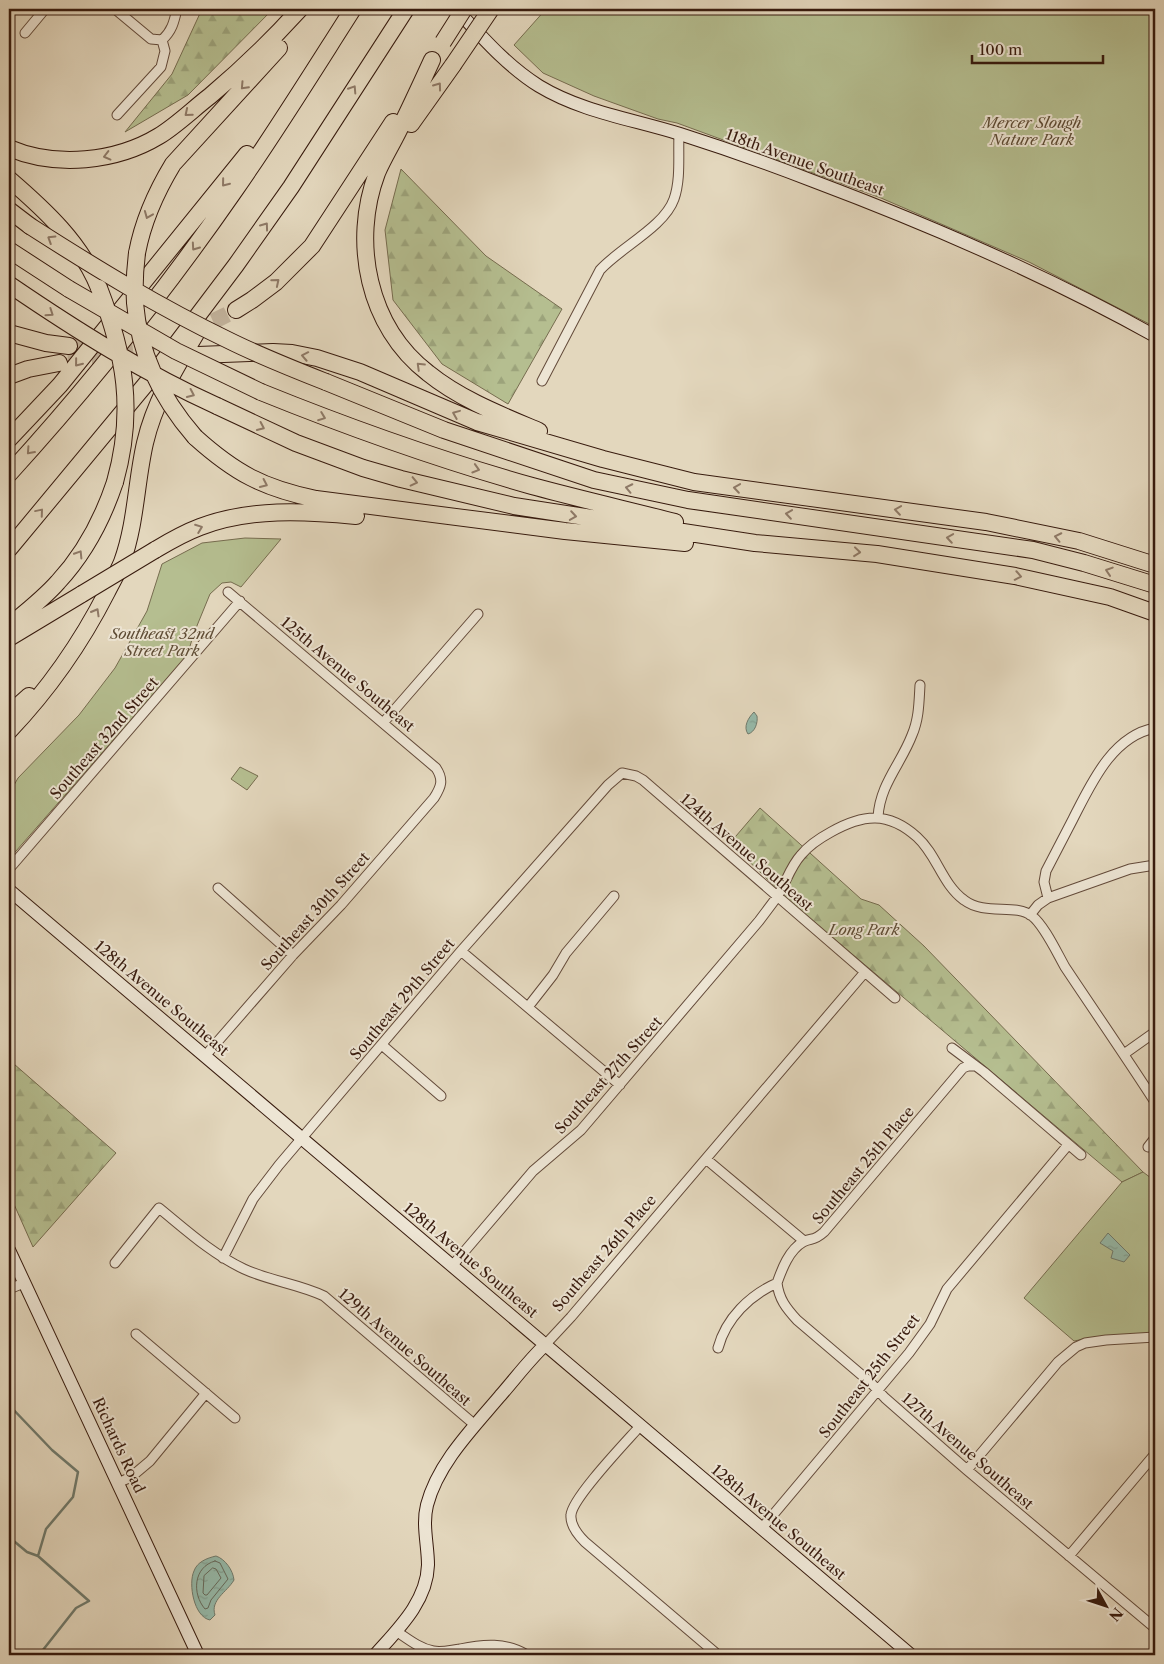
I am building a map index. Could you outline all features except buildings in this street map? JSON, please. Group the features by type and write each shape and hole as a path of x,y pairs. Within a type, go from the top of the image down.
{"highway":[{"path":"9,148 46,157 80,160 99,158 148,142 173,126 237,74 300,9"},
{"path":"310,9 285,41 173,164 152,205 136,253 135,303 140,337 159,386 179,418 195,437 226,463 263,484 287,493 340,504 693,544 808,547"},
{"path":"9,549 150,379 236,265 291,186 406,9"},
{"path":"236,310 276,282 312,246 464,9"},
{"path":"369,203 400,142 491,9"},
{"path":"9,438 60,385 212,198 351,13"},
{"path":"9,474 103,366 188,256 234,191 351,13"},
{"path":"432,60 378,173 369,203 366,222 366,258 372,292 384,320 394,336 408,355 427,373 445,386 466,397 603,459"},
{"path":"9,179 57,224 78,250 95,278 115,330 124,376 125,443 115,482 102,514 74,562 42,599 9,626"},
{"path":"9,210 30,226 96,268 185,318 269,359 444,430 594,480 688,500 1033,550 1084,563 1155,586"},
{"path":"9,250 69,289 176,351 261,392 322,417 432,456 533,486 755,543"},
{"path":"9,731 50,684 89,625 122,563 145,442 155,410 170,378 236,265"},
{"path":"9,285 57,317 158,378 296,443 363,468 401,479 538,510 755,543 878,554 1015,576 1110,597 1155,613"},
{"path":"9,333 46,343 69,346"},
{"path":"198,355 273,352 292,353 317,358 360,372 477,422 603,459 694,482 986,522 1079,541 1155,565"},
{"path":"9,376 28,369 59,363"},
{"path":"9,638 155,550 200,527 227,519 254,514 320,513 565,531"},
{"path":"9,714 41,685 70,653"}],"street":[{"path":"25,33 45,9"},
{"path":"115,9 151,39 162,40 169,34 174,24 177,9"},
{"name":"118th Avenue Southeast","path":"455,9 494,49 540,86 582,107 679,134 811,180 960,239 1015,264 1155,336"},
{"path":"117,114 161,67 165,50 162,40"},
{"path":"542,381 600,270 610,259 654,225 669,209 677,189 679,134"},
{"name":"125th Avenue Southeast","path":"228,592 436,768 442,782"},
{"name":"Southeast 32nd Street","path":"9,869 240,601"},
{"path":"383,722 478,614"},
{"path":"920,685 916,726 881,796 878,817 899,824 918,838 929,851 948,885 970,905 1018,910 1030,915 1039,923 1155,1102"},
{"path":"1048,898 1044,882 1046,871 1091,784 1111,755 1145,730 1155,728"},
{"name":"124th Avenue Southeast","path":"622,772 643,780 895,998"},
{"name":"Southeast 29th Street","path":"223,1258 253,1200 302,1138 461,951 608,785 622,772"},
{"name":"Southeast 30th Street","path":"206,1056 293,955 342,905 434,798 442,782"},
{"name":"Southeast 27th Street","path":"452,1266 533,1171 576,1135 620,1086 759,921 777,897 794,864 811,844 852,821 878,817"},
{"path":"1030,915 1038,905 1048,898 1130,869 1155,865"},
{"path":"218,888 293,955"},
{"name":"128th Avenue Southeast","path":"9,890 912,1655"},
{"path":"528,1007 553,975 566,953 614,896"},
{"path":"461,951 620,1086"},
{"name":"Southeast 26th Place","path":"375,1655 415,1605 426,1581 428,1568 424,1524 427,1506 440,1474 456,1450 475,1425 576,1311 865,972"},
{"path":"1124,1054 1155,1032"},
{"path":"382,1045 441,1096"},
{"path":"952,1048 1081,1155"},
{"name":"Southeast 25th Place","path":"777,1283 787,1260 804,1241 815,1240 824,1232 963,1068 974,1066"},
{"path":"1148,1147 1155,1138"},
{"name":"Southeast 25th Street","path":"762,1528 909,1353 930,1324 947,1289 1068,1145"},
{"path":"706,1159 804,1241"},
{"name":"129th Avenue Southeast","path":"115,1263 159,1208 223,1258 259,1275 315,1291 324,1296 475,1425"},
{"name":"Richards Road","path":"9,1250 198,1655"},
{"path":"9,1289 24,1283"},
{"path":"718,1348 724,1328 751,1298 761,1290 777,1283"},
{"name":"127th Avenue Southeast","path":"777,1283 781,1299 787,1309 967,1470 1155,1628"},
{"path":"136,1334 235,1418"},
{"path":"967,1470 1058,1362 1076,1347 1092,1342 1155,1337"},
{"path":"118,1483 131,1477 146,1465 206,1393"},
{"path":"640,1425 579,1497 570,1517 574,1529 584,1542 718,1655"},
{"path":"1070,1556 1155,1454"},
{"path":"396,1631 421,1647 435,1652 480,1644 495,1644 510,1647 527,1655"}],"green space":[{"path":"202,9 273,9 188,95 125,132 172,74"},
{"name":"Mercer Slough Nature Park","path":"546,9 1155,9 1155,327 1029,262 881,198 677,123 658,119 594,96 543,73 514,45"},
{"path":"401,169 486,256 562,309 508,404 442,364 393,300 385,230"},
{"name":"Southeast 32nd Street Park","path":"245,538 281,539 241,587 231,582 222,583 210,594 187,656 9,859 9,794 18,778 79,715 115,668 147,611 162,564 202,543"},
{"path":"240,767 258,776 247,790 231,779"},
{"name":"Long Park","path":"760,808 861,899 879,905 924,946 1143,1172 1122,1182 794,905 730,843"},
{"path":"14,1064 116,1153 33,1247 9,1193 9,1108 14,1106"},
{"path":"1143,1172 1155,1181 1155,1333 1095,1337 1074,1341 1024,1298 1122,1182"}],"water":[{"path":"754,712 757,716 756,724 754,729 748,734 747,723"},
{"path":"1108,1233 1130,1255 1124,1262 1111,1258 1113,1251 1100,1243"},
{"path":"216,1556 228,1565 234,1580 217,1600 214,1610 215,1615 210,1620 204,1618 196,1607 192,1591 192,1577 195,1568 200,1563"}],"waterway":[{"path":"9,1405 52,1450 78,1472 73,1497 46,1529 38,1556 89,1601 76,1608 39,1655"},
{"path":"9,1537 27,1552 38,1556"}],"tunnel":[{"path":"191,331 236,310"},
{"path":"69,346 99,350 156,342"},
{"path":"68,363 118,360"}]}
